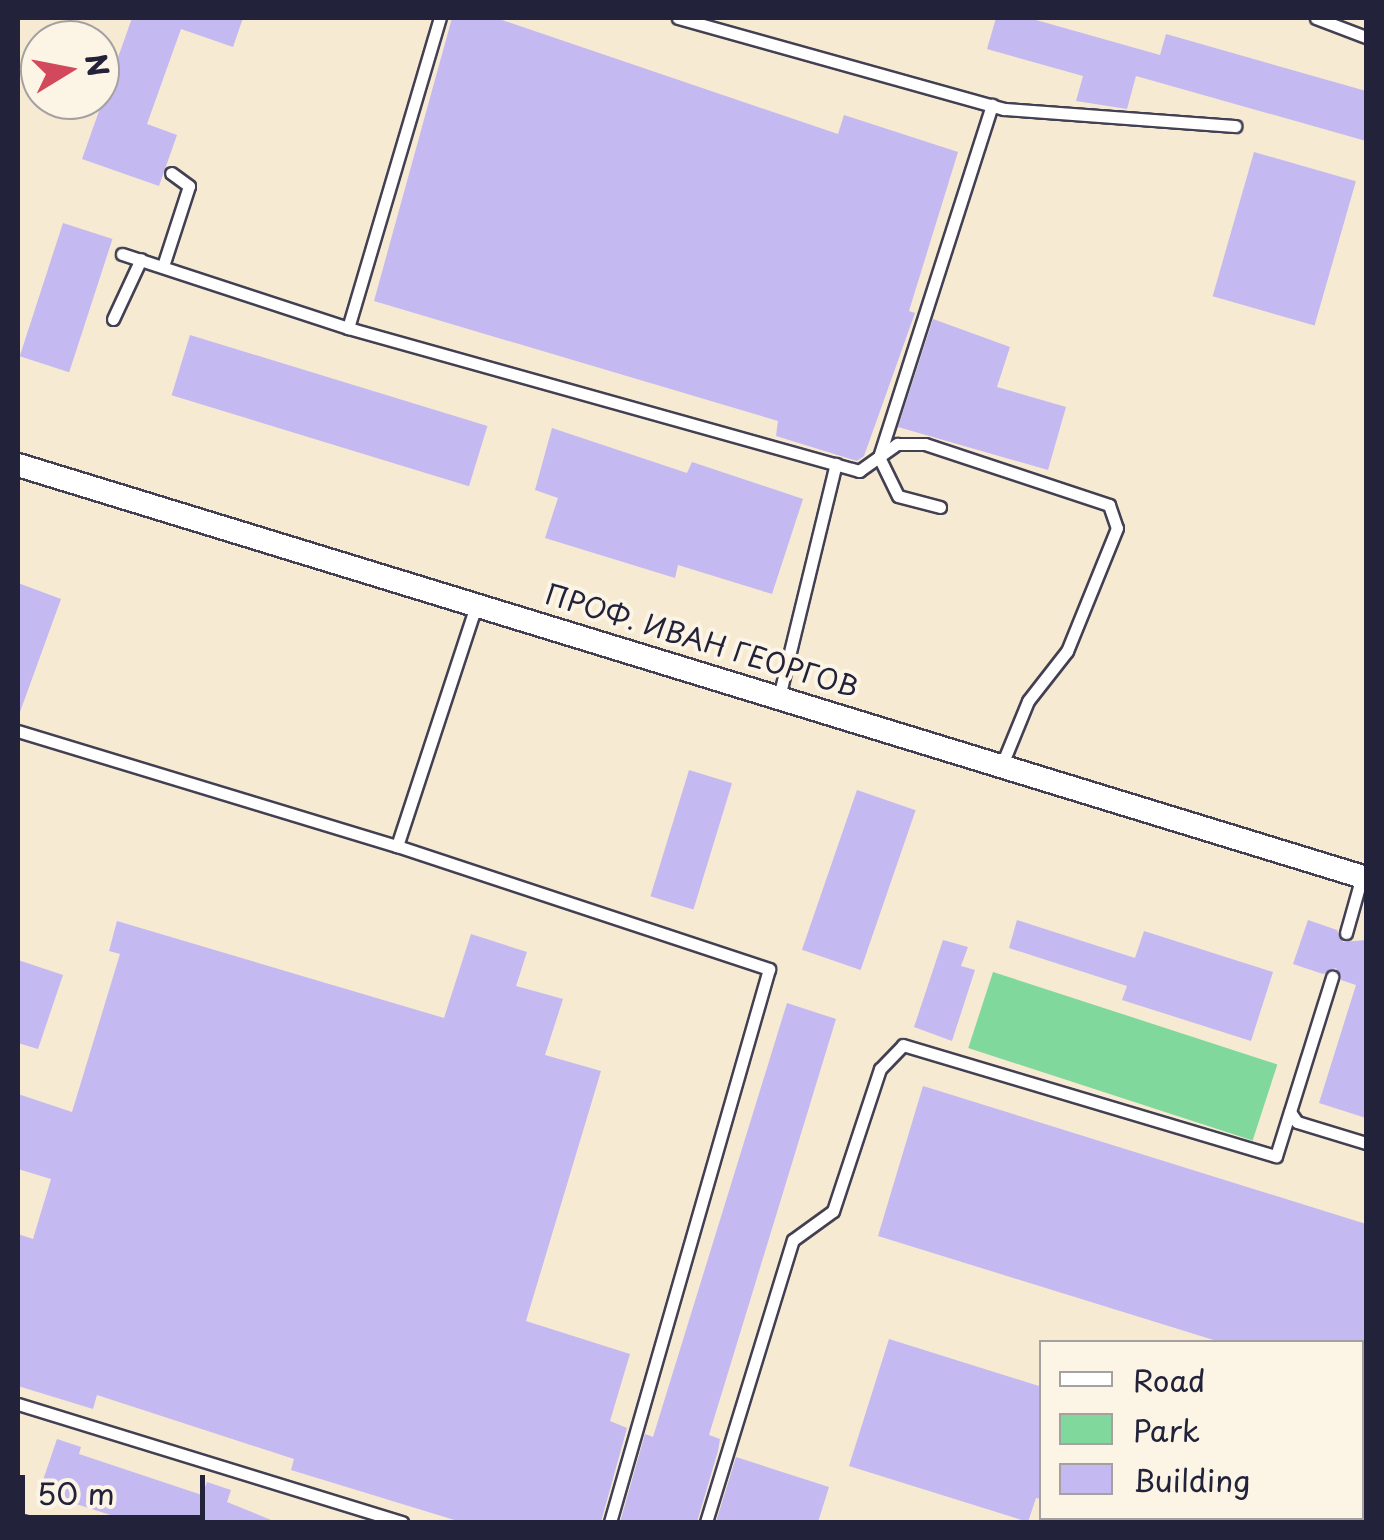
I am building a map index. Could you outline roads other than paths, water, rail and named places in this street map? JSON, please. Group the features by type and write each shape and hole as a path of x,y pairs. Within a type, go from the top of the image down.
{"street":[{"name":"ПРОФ. ИВАН ГЕОРГОВ","path":"18,464 1004,762 1364,877"}],"lane":[{"path":"348,328 440,18"},
{"path":"678,18 992,105 1235,126"},
{"path":"1316,18 1366,36"},
{"path":"940,507 898,496 879,457 992,105"},
{"path":"164,266 189,186 172,174"},
{"path":"122,254 348,328 859,471 897,444 926,444 1109,505 1116,516 1067,651 1028,702 1004,762"},
{"path":"113,320 141,259"},
{"path":"779,696 836,464"},
{"path":"397,846 478,603"},
{"path":"18,731 397,846 769,970 610,1522"},
{"path":"1346,933 1364,877"},
{"path":"706,1522 793,1240 834,1211 880,1069 903,1046 1276,1156 1332,977"},
{"path":"1290,1112 1297,1122 1366,1143"},
{"path":"18,1404 402,1522"},
{"path":"18,1520 26,1522"}]}
